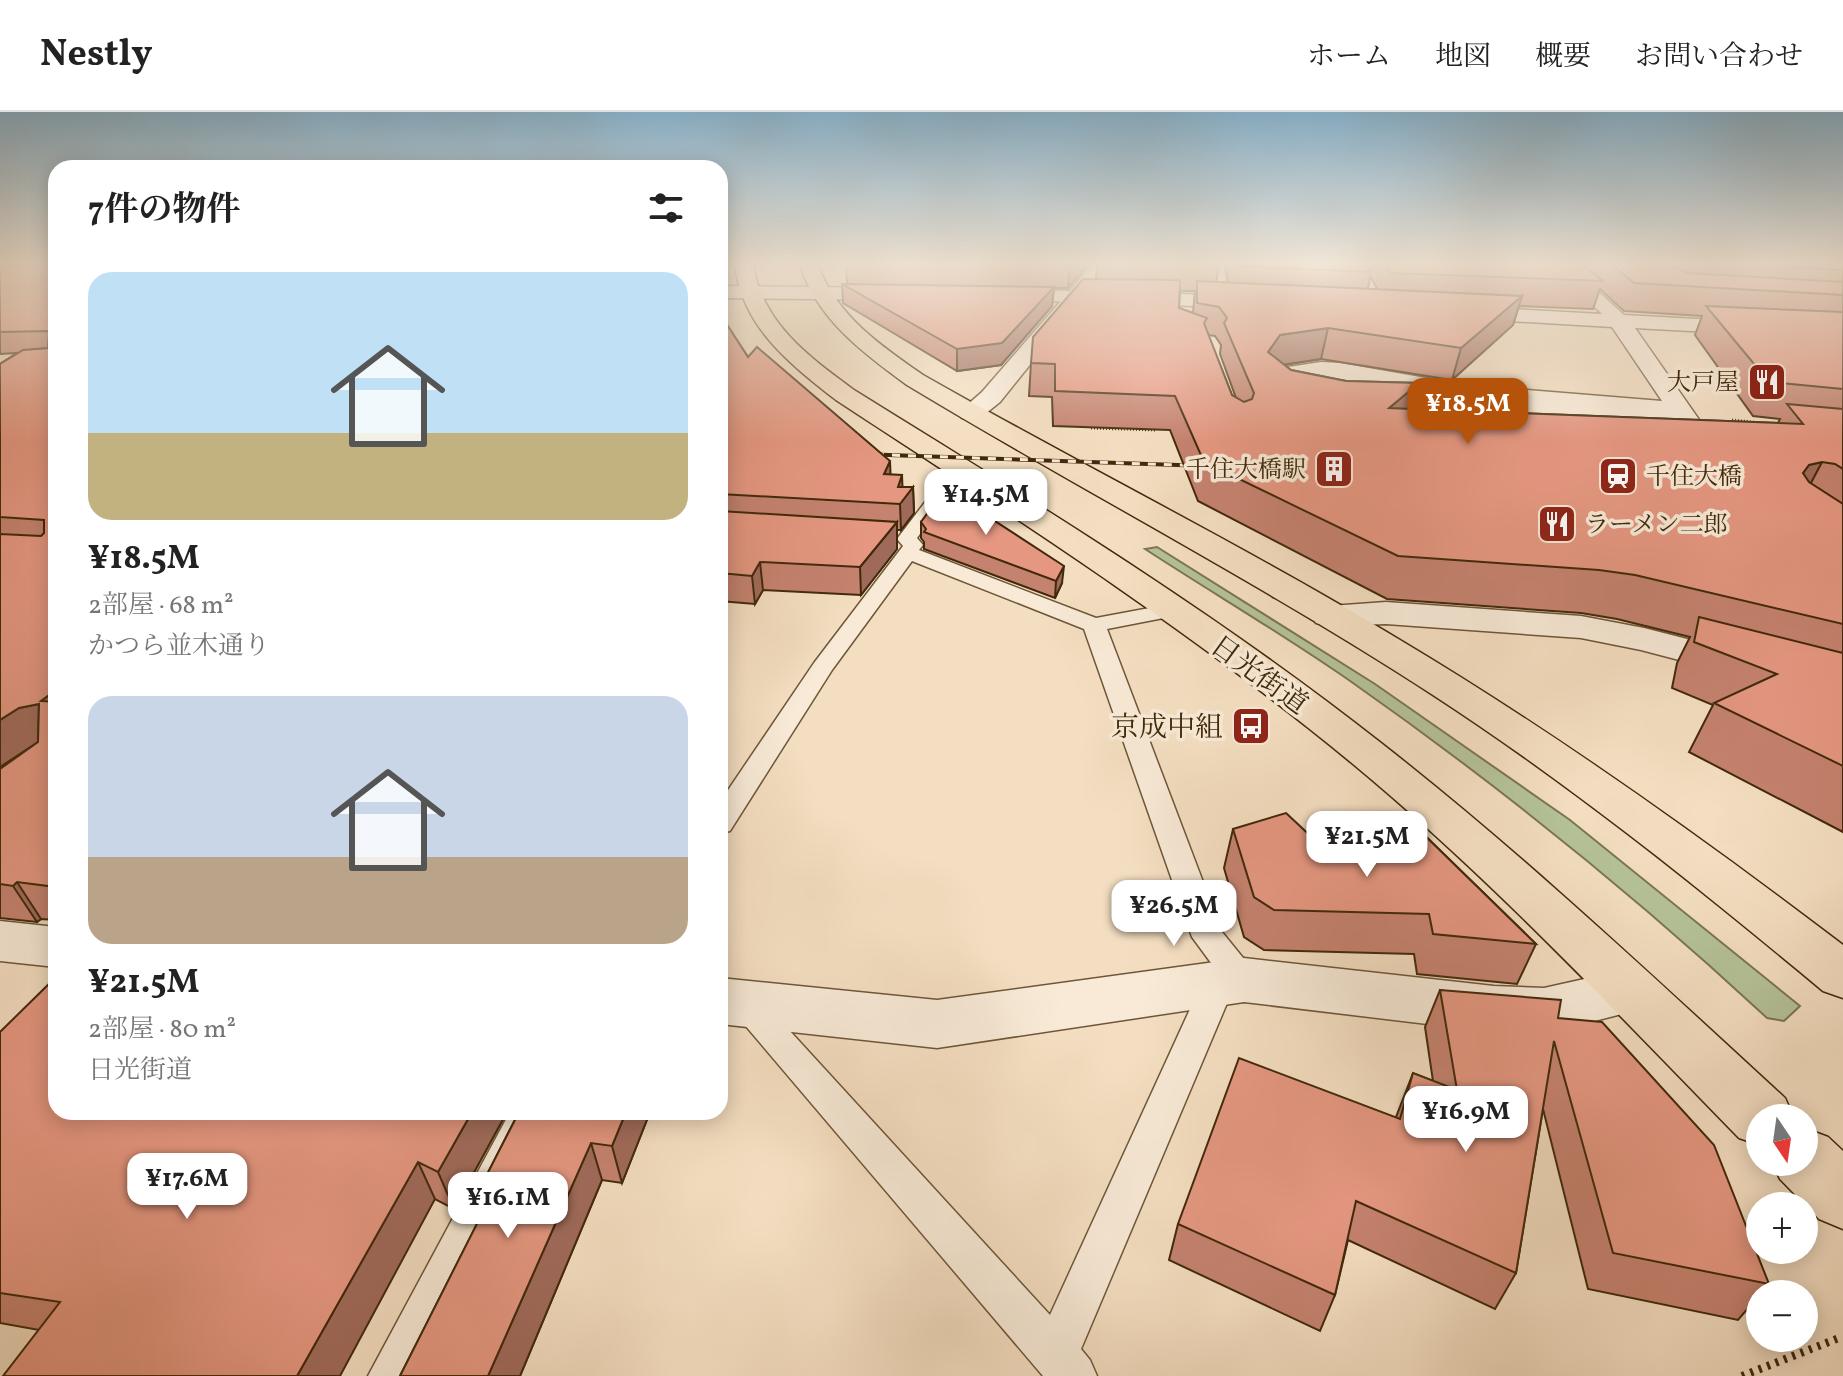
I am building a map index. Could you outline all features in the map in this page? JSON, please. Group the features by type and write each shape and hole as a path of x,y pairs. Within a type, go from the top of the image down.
{"highway":[{"name":"日光街道","path":"768,324 810,368 845,395 1171,610 1257,670 1375,760 1477,846 1747,1104"},
{"path":"846,324 879,354 971,413 1329,615 1448,686 1585,777 1843,976"},
{"path":"1818,1172 1843,1197"}],"street":[{"path":"971,413 991,397 1053,324"},
{"path":"1620,324 1702,424"},
{"path":"1674,324 1843,333"},
{"path":"1304,370 1356,372 1455,391 1646,405 1702,424 1323,402 1294,395 1277,384 1283,374 1304,370"},
{"path":"1329,615 1386,613 1581,627 1644,639 1843,691"},
{"path":"0,941 48,946"},
{"path":"732,1003 937,1024 1231,981 1506,1010 1544,1011 1629,991"}],"lane":[{"path":"728,812 902,544 935,501 976,480"},
{"path":"902,544 1094,625 1171,610"},
{"path":"732,1003 1065,1365 1231,981 1208,937 1094,625"},
{"path":"391,1376 526,1120"}],"path":[{"path":"1702,424 1764,423"},
{"path":"1092,428 1171,430"},
{"path":"1742,1376 1839,1338"}],"green space":[{"path":"1157,547 1375,684 1570,820 1800,1006 1784,1021 1767,1018 1668,929 1513,802 1328,666 1145,549"}],"building":[{"path":"0,324 48,324 48,331 0,332"},
{"path":"913,324 1020,324 1002,343 957,349"},
{"path":"1044,324 1204,324 1232,395 1244,402 1252,399 1254,393 1224,324 1489,324 1461,348 1328,328 1280,335 1268,352 1291,370 1346,381 1419,383 1389,408 1803,424 1787,404 1843,409 1843,469 1822,462 1809,465 1803,473 1809,482 1843,504 1843,624 1635,575 1398,556 1204,462 1175,396 1055,391 1055,364 1031,363 1033,337"},
{"path":"1721,324 1843,324 1843,389 1769,382"},
{"path":"728,326 748,357 757,347 890,461 884,474 902,475 898,487 913,487 900,504 728,494"},
{"path":"48,348 48,696 41,701 48,701 48,886 17,882 13,886 0,884 0,769 38,742 39,704 19,708 0,720 0,534 41,536 44,533 44,520 0,517 0,364 23,350"},
{"path":"939,497 958,497 1064,566 1056,581 924,532 926,529 921,522"},
{"path":"728,511 897,522 860,567 760,562 752,576 728,574"},
{"path":"1699,617 1843,653 1843,766 1714,703 1777,674 1694,642"},
{"path":"1286,813 1317,842 1366,826 1398,853 1418,847 1414,825 1536,944 1433,934 1429,914 1274,910 1254,897 1233,829"},
{"path":"48,985 48,1120 467,1120 438,1172 418,1162 297,1376 3,1376 60,1302 0,1293 0,1032"},
{"path":"1440,990 1561,1000 1558,1018 1602,1022 1714,1145 1746,1226 1746,1264 1761,1264 1767,1280 1749,1280 1613,1253 1554,1041 1516,1273 1356,1201 1335,1295 1178,1224 1239,1058 1400,1119 1413,1073 1457,1090"},
{"path":"515,1120 623,1120 612,1146 591,1143 488,1376 400,1376 490,1198 478,1192"}],"railway":[{"path":"860,454 1207,466"}],"place":[{"name":"大戸屋","path":"1767,382"},
{"name":"千住大橋駅","path":"1334,469"},
{"name":"千住大橋","path":"1618,476"},
{"name":"ラーメン二郎","path":"1557,524"},
{"name":"京成中組","path":"1251,726"}]}
